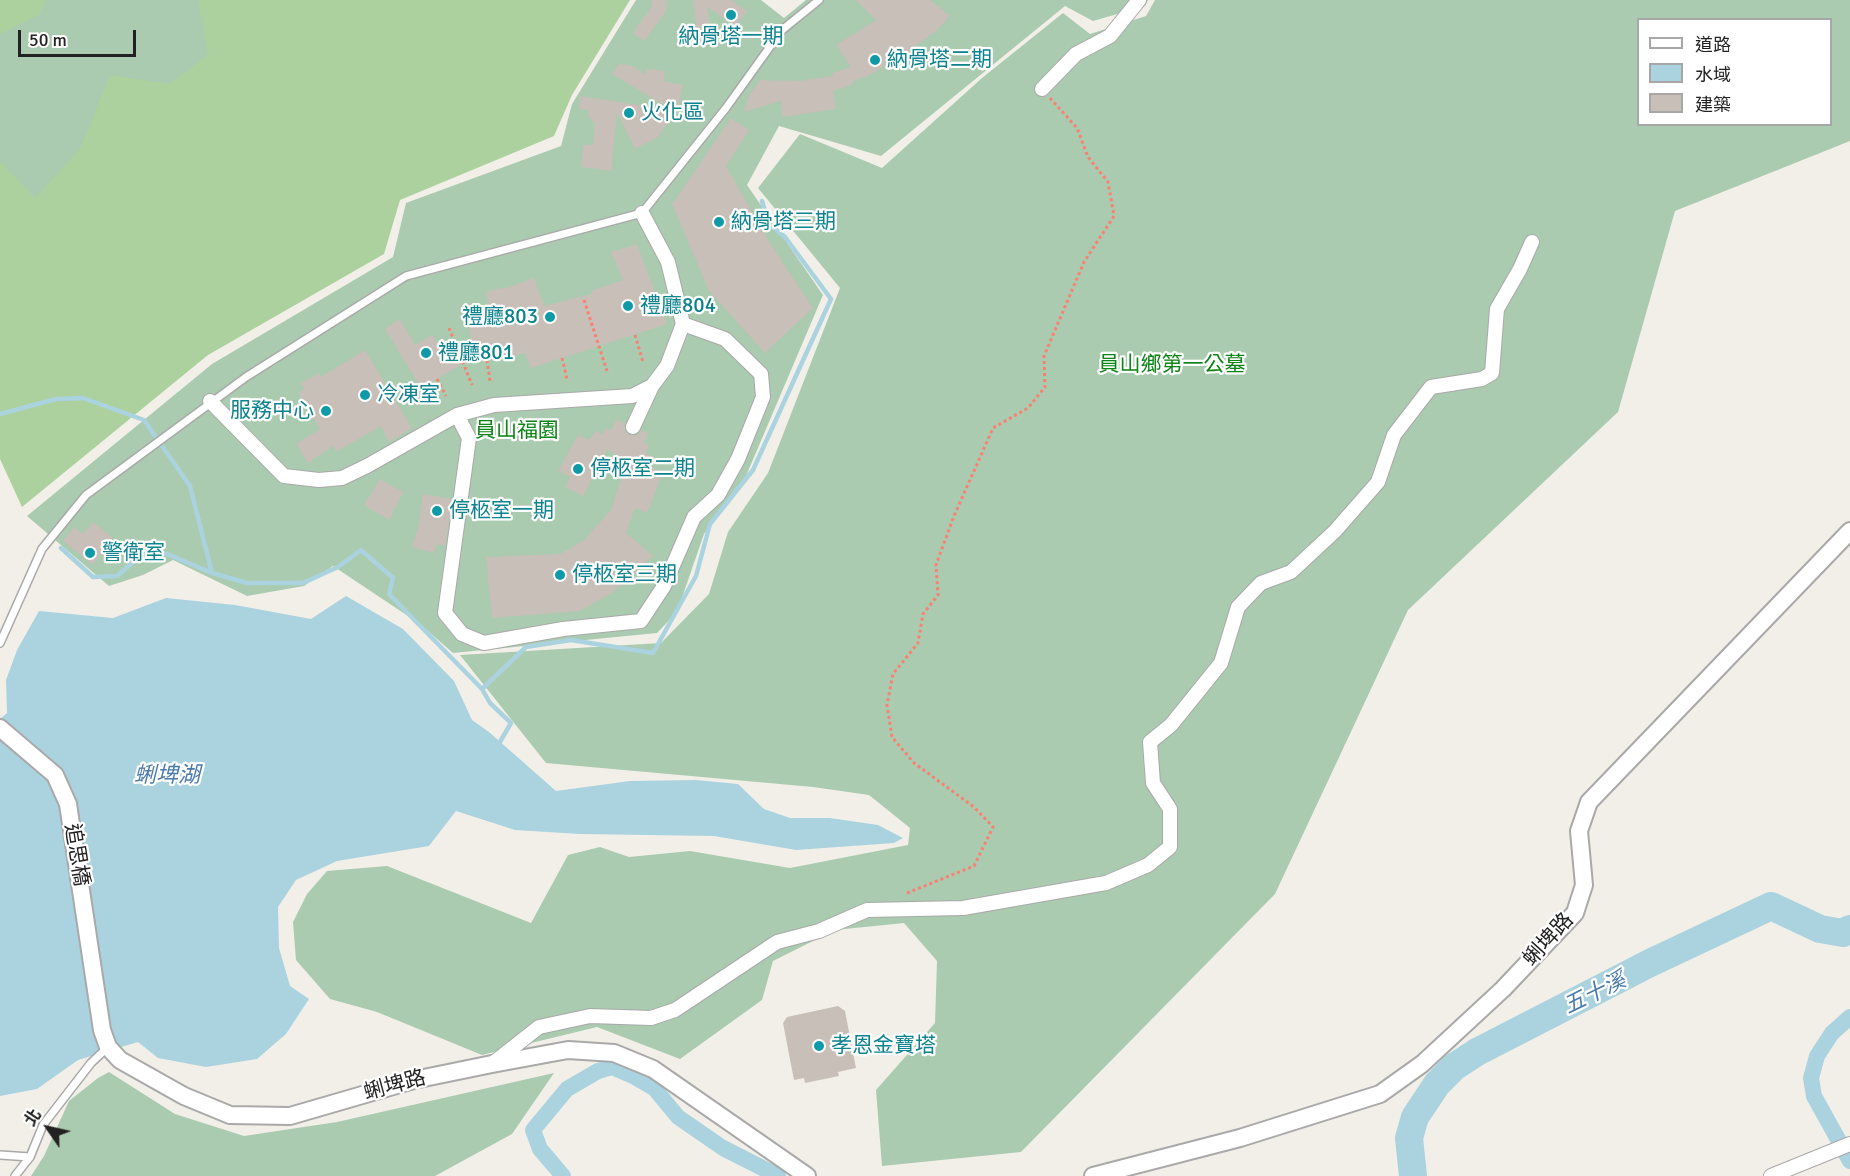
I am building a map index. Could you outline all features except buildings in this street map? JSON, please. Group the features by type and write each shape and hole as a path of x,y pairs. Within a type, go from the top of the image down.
{"street":[{"path":"1042,89 1076,54 1110,36 1139,0"},
{"path":"633,427 652,386 667,366 683,324 668,262 642,213"},
{"path":"492,1064 539,1027 590,1016 651,1018 675,1010 777,942 819,931 867,910 963,908 1106,883 1148,865 1170,847 1170,809 1153,783 1150,742 1171,724 1221,663 1238,607 1261,583 1291,572 1335,531 1378,482 1394,435 1431,387 1482,379 1492,374 1497,309 1520,269 1532,242"},
{"path":"457,415 469,438 445,613 462,634 484,643 563,629 641,621 664,586 693,517 718,495 738,459 763,396 761,374 725,339 683,324"},
{"path":"210,401 284,476 319,480 342,478 457,415 494,405 632,396 652,386"},
{"name":"蜊埤路","path":"1093,1176 1240,1138 1380,1094 1422,1064 1503,988 1575,914 1584,885 1579,831 1589,801 1850,531"},
{"name":"追思橋","path":"0,728 55,775 68,804 102,1030 108,1047"},
{"name":"蜊埤路","path":"108,1047 120,1060 165,1086 230,1115 290,1116 414,1080 492,1064 568,1050 614,1053 653,1069 807,1176"},
{"path":"1771,1176 1850,1144"}],"lane":[{"path":"0,643 42,549 86,495 210,401 406,276 642,213 726,108 782,30 819,0"},
{"path":"15,1176 30,1157 43,1125 91,1063 108,1047"},
{"path":"0,1155 30,1157"}],"path":[{"path":"899,897 974,866 993,827 974,807 914,763 892,737 887,705 893,674 918,643 923,614 938,595 936,565 954,516 993,428 1028,408 1045,387 1044,356 1084,262 1113,216 1108,182 1088,158 1077,128 1042,89"},
{"path":"584,300 607,371"},
{"path":"449,328 472,385"},
{"path":"635,335 643,362"},
{"path":"562,358 567,379"},
{"path":"487,360 490,381"},
{"path":"436,378 446,396"}],"green space":[{"path":"0,0 630,0 572,95 554,136 400,200 384,254 208,355 22,507 0,459"},
{"path":"45,0 198,0 208,55 169,84 110,75 80,149 35,198 0,161 0,34 40,14"},
{"name":"員山福園","path":"636,0 761,0 784,18 806,0 1148,0 1145,6 1093,21 1065,6 881,156 779,126 747,185 823,295 746,476 704,534 677,612 657,633 453,653 420,624 333,566 304,586 247,596 173,560 143,575 109,586 27,516 212,364 393,257 406,203 561,146 572,104"},
{"name":"員山鄉第一公墓","path":"1155,0 1850,0 1850,141 1675,211 1618,412 1408,610 1275,894 1021,1152 882,1166 876,1090 935,1023 937,961 904,923 835,930 773,961 762,1000 680,1059 597,1027 482,1055 377,1012 330,999 296,960 293,922 307,894 327,871 387,866 531,923 568,855 600,847 629,857 690,851 790,868 908,845 910,828 869,795 813,787 546,763 460,655 661,643 709,594 728,532 768,473 840,288 758,188 800,134 882,168 982,78 1063,13 1090,34 1146,16"},
{"path":"109,1072 175,1114 244,1136 337,1122 554,1073 512,1134 435,1176 31,1176 44,1156 69,1101"}],"water":[{"name":"蜊埤湖","path":"346,596 403,629 454,681 472,720 489,732 556,791 630,781 696,780 738,784 764,809 790,818 830,818 878,825 903,838 894,843 796,850 714,836 580,834 515,830 456,811 429,846 337,861 296,880 278,907 279,948 290,986 309,999 286,1034 257,1059 206,1067 158,1058 138,1042 78,1060 37,1089 0,1096 0,719 7,713 6,680 17,650 39,611 113,618 166,598 235,605 311,619"}],"waterway":[{"path":"482,689 526,647 571,640 653,653 696,576 710,524 753,470 831,299 785,237 769,224 762,201"},
{"path":"0,414 56,399 83,398 144,420 190,486 212,573"},
{"path":"61,548 93,577 117,576 145,552 167,554 212,573 247,583 303,583 338,567 361,550 393,578 389,594 482,689 490,703 511,723 497,747"},
{"name":"五十溪","path":"1413,1176 1409,1138 1415,1117 1437,1084 1454,1067 1477,1052 1650,963 1771,906 1820,929 1843,933 1850,929"},
{"path":"1850,1017 1832,1033 1817,1056 1811,1078 1814,1096 1850,1161"},
{"path":"563,1176 540,1149 533,1130 567,1089 598,1071 612,1067 654,1088 678,1117 723,1148 778,1176"}],"place":[{"name":"納骨塔一期","path":"731,15"},
{"name":"納骨塔二期","path":"875,60"},
{"name":"火化區","path":"629,113"},
{"name":"納骨塔三期","path":"719,222"},
{"name":"禮廳804","path":"628,306"},
{"name":"禮廳803","path":"550,317"},
{"name":"禮廳801","path":"426,353"},
{"name":"冷凍室","path":"365,395"},
{"name":"服務中心","path":"326,411"},
{"name":"停柩室二期","path":"578,469"},
{"name":"停柩室一期","path":"437,511"},
{"name":"警衛室","path":"90,553"},
{"name":"停柩室三期","path":"560,575"},
{"name":"孝恩金寶塔","path":"819,1046"}]}
